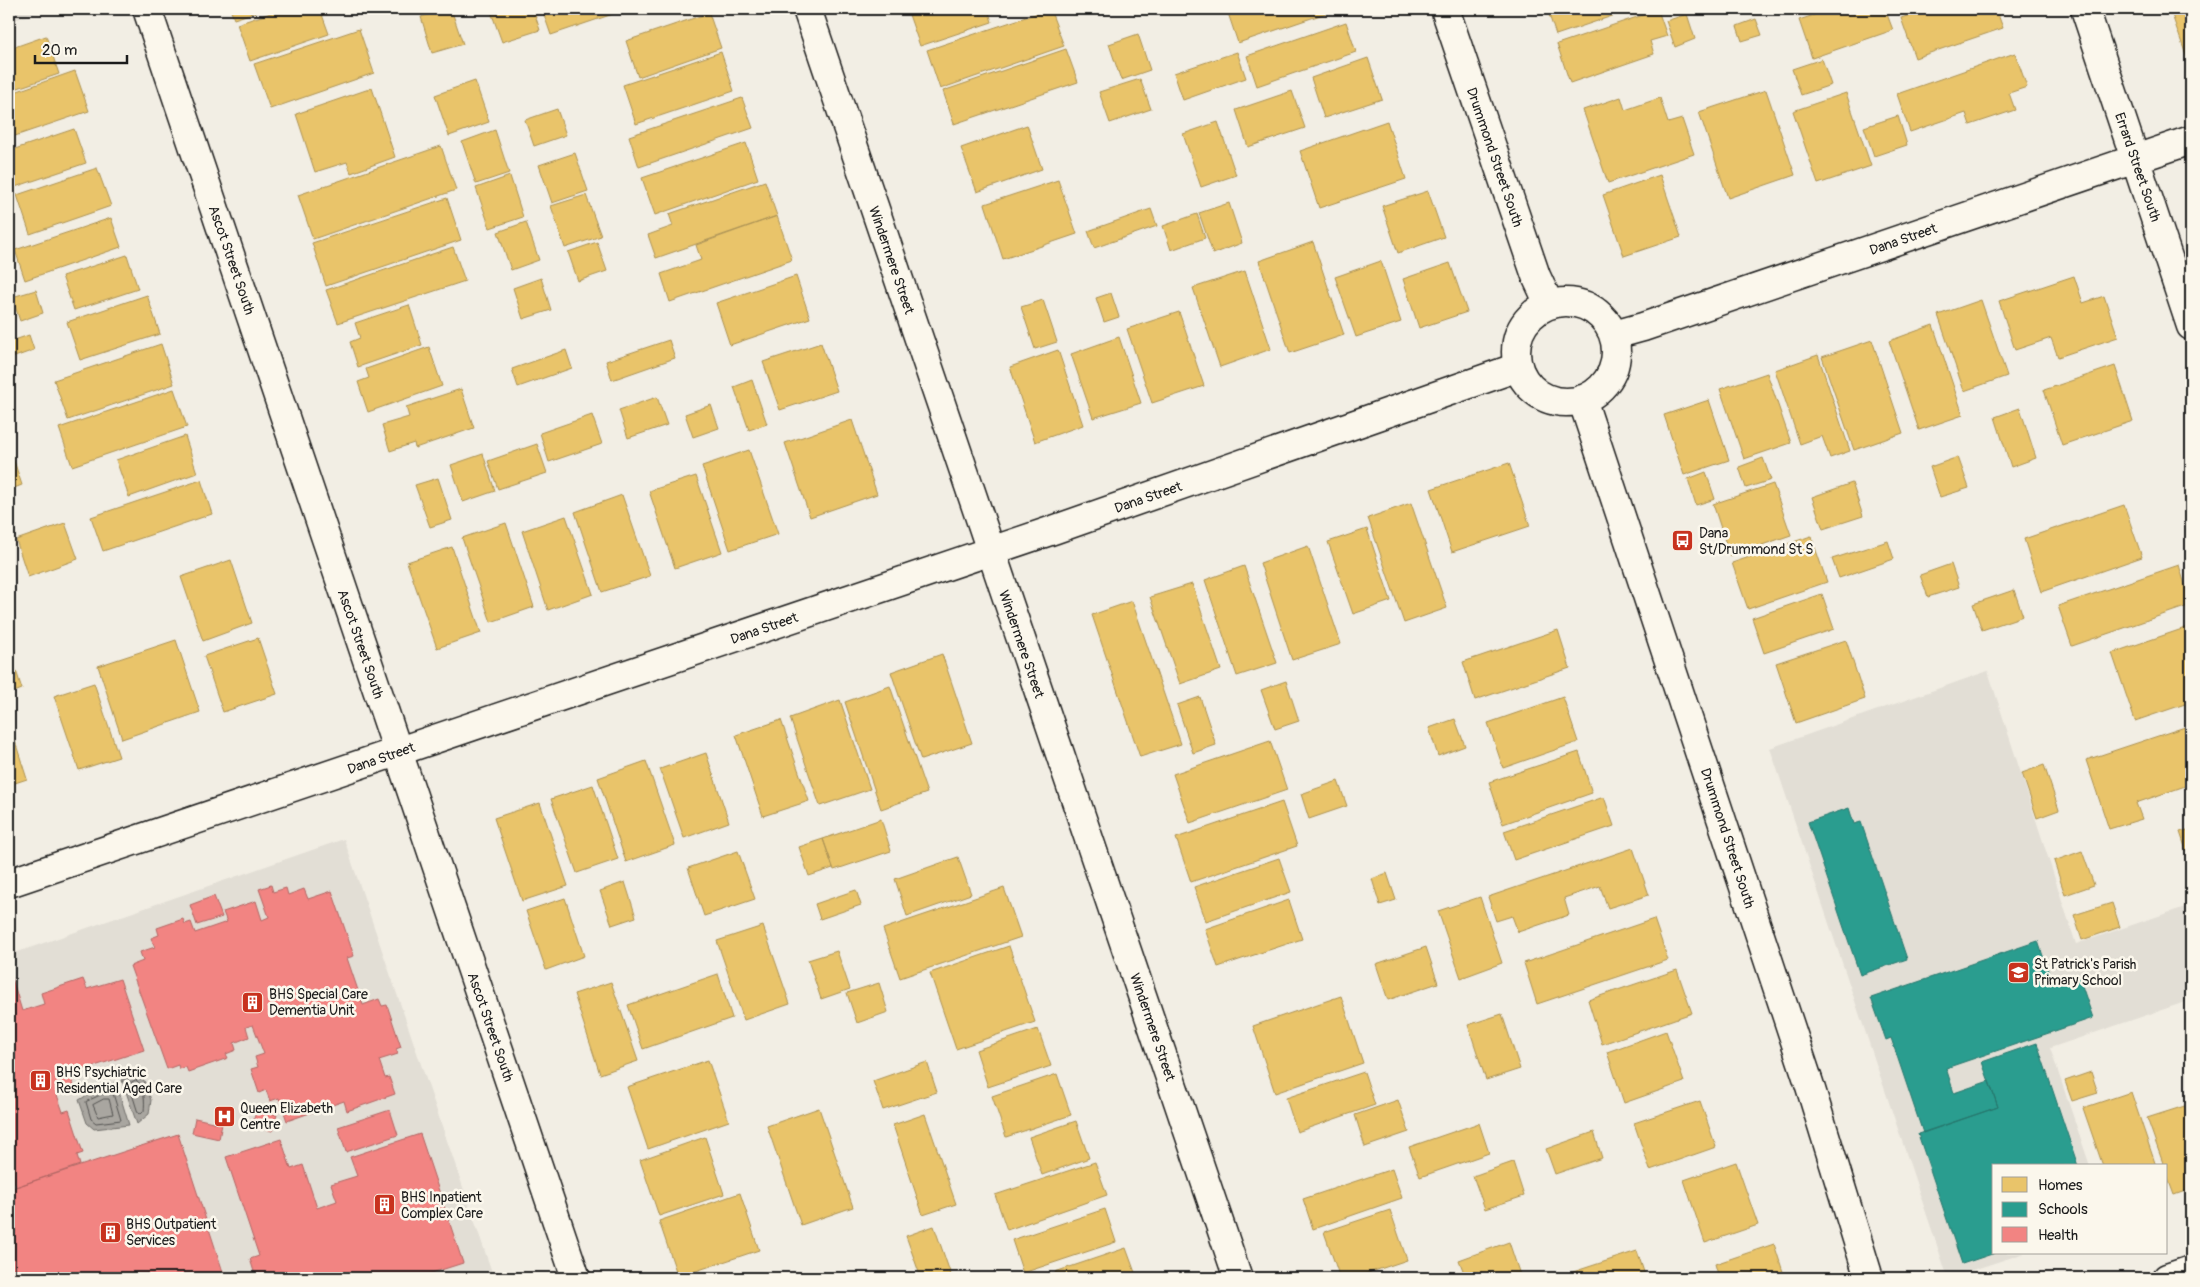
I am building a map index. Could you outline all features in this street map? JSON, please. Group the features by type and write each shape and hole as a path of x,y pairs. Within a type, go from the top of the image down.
{"street":[{"name":"Ascot Street South","path":"147,9 576,1278"},
{"name":"Windermere Street","path":"807,9 1238,1278"},
{"name":"Drummond Street South","path":"1445,9 1536,276 1549,304"},
{"name":"Errard Street South","path":"2085,9 2191,326"},
{"name":"Dana Street","path":"1614,335 1644,328 2191,140"},
{"path":"1580,303 1595,310 1606,321 1614,335 1616,351 1614,366 1607,380 1596,392 1582,399 1563,402 1544,397 1528,385 1518,367 1516,348 1521,330 1532,314 1549,304 1580,303"},
{"name":"Dana Street","path":"9,883 991,551 1518,367"},
{"name":"Drummond Street South","path":"1582,399 1809,1083 1869,1278"},
{"path":"2167,1278 2191,1270"}],"shaded area":[{"path":"9,9 46,9 9,22"},
{"name":"St Patrick's Parish Primary School","path":"1988,671 2076,944 2191,905 2191,1000 2050,1048 2089,1164 1992,1164 1992,1254 2022,1254 1948,1278 1770,748"},
{"name":"Queen Elizabeth Centre","path":"344,839 494,1278 9,1278 9,955"}],"water":[{"path":"136,1074 143,1078 151,1100 149,1114 137,1124 122,1080"},
{"path":"116,1082 129,1125 94,1129 87,1123 79,1100 100,1088"}],"building: Homes":[{"path":"230,9 265,9 234,19"},
{"path":"283,9 320,9 329,34 250,61 237,24"},
{"path":"451,9 463,44 432,53 421,17"},
{"path":"490,9 533,9 540,30 502,42"},
{"path":"542,9 611,9 613,14 551,35"},
{"path":"907,9 988,9 992,22 920,46"},
{"path":"1050,9 1064,46 940,89 927,50"},
{"path":"1338,9 1238,43 1227,10"},
{"path":"1547,9 1633,9 1556,35"},
{"path":"1832,9 1885,9 1893,30 1812,58 1799,20"},
{"path":"1928,9 1996,9 2003,28 1915,58 1901,18"},
{"path":"2170,9 2191,9 2190,67"},
{"path":"1658,10 1667,36 1650,41 1654,54 1570,83 1557,44"},
{"path":"709,13 721,48 638,77 626,41"},
{"path":"1687,14 1695,39 1675,47 1666,21"},
{"path":"1756,19 1762,35 1742,41 1737,26"},
{"path":"1346,22 1356,52 1257,86 1247,56"},
{"path":"359,29 374,73 270,109 254,64"},
{"path":"1138,34 1150,70 1121,80 1109,44"},
{"path":"46,36 59,74 9,91 9,49"},
{"path":"1066,49 1078,82 954,124 943,91"},
{"path":"721,52 734,91 636,124 623,85"},
{"path":"1237,52 1246,78 1183,100 1174,73"},
{"path":"2015,53 2027,87 2009,93 2015,110 1970,125 1966,113 1910,132 1897,94"},
{"path":"1368,58 1382,99 1324,118 1311,78"},
{"path":"1822,59 1831,85 1801,95 1792,69"},
{"path":"75,71 89,111 9,138 9,94"},
{"path":"1140,79 1151,109 1110,123 1099,92"},
{"path":"475,81 489,122 449,136 435,95"},
{"path":"372,88 395,157 351,173 347,162 315,172 296,114"},
{"path":"1766,90 1795,175 1728,198 1699,112"},
{"path":"1292,91 1305,128 1248,147 1236,110"},
{"path":"1846,93 1871,166 1818,184 1793,111"},
{"path":"1621,97 1625,110 1660,98 1668,123 1682,119 1694,154 1608,183 1583,110"},
{"path":"742,98 753,128 639,167 629,136"},
{"path":"557,109 566,135 534,146 525,120"},
{"path":"1898,116 1907,145 1874,156 1864,127"},
{"path":"1387,121 1406,179 1319,208 1300,151"},
{"path":"1218,122 1236,175 1201,187 1183,134"},
{"path":"1027,125 1042,169 977,192 961,148"},
{"path":"74,129 86,163 9,189 9,151"},
{"path":"495,130 509,173 476,184 462,142"},
{"path":"746,143 758,179 655,215 642,178"},
{"path":"441,146 456,190 313,239 298,195"},
{"path":"575,153 588,191 552,203 539,165"},
{"path":"97,168 111,206 30,234 17,195"},
{"path":"1660,175 1681,237 1624,256 1603,195"},
{"path":"510,176 523,217 490,228 476,188"},
{"path":"1058,180 1077,234 1003,259 985,204"},
{"path":"765,181 777,216 656,258 648,235 673,226 669,214"},
{"path":"1428,191 1444,237 1398,253 1382,206"},
{"path":"586,195 601,236 565,248 551,206"},
{"path":"447,198 461,240 326,286 312,243"},
{"path":"1229,203 1242,243 1213,254 1199,213"},
{"path":"1151,209 1157,226 1094,248 1088,231"},
{"path":"1197,214 1205,238 1171,250 1163,226"},
{"path":"777,216 792,260 670,302 661,274 701,260 696,245"},
{"path":"111,218 121,247 25,280 15,250"},
{"path":"526,222 539,260 511,270 498,232"},
{"path":"597,242 607,271 578,281 568,252"},
{"path":"1313,242 1344,335 1290,353 1259,261"},
{"path":"453,247 465,281 338,323 326,290"},
{"path":"127,255 138,289 74,310 62,276"},
{"path":"1381,261 1401,322 1356,337 1335,277"},
{"path":"1450,263 1467,312 1419,328 1403,279"},
{"path":"1245,271 1271,349 1220,367 1193,288"},
{"path":"796,276 810,318 730,345 716,303"},
{"path":"2074,276 2083,303 2104,296 2118,337 2058,357 2051,338 2015,350 1999,301"},
{"path":"541,278 551,310 523,319 513,288"},
{"path":"36,290 43,313 20,321 12,297"},
{"path":"1111,293 1119,317 1104,322 1096,298"},
{"path":"147,295 160,334 80,360 67,322"},
{"path":"1043,300 1057,342 1035,349 1021,307"},
{"path":"1981,300 2007,376 1964,391 1938,315"},
{"path":"409,305 422,345 358,367 350,342 360,338 355,323"},
{"path":"1179,312 1204,386 1152,403 1127,329"},
{"path":"1933,325 1963,415 1919,430 1889,341"},
{"path":"29,335 34,350 9,359 9,342"},
{"path":"1119,337 1141,403 1093,418 1071,354"},
{"path":"669,340 675,358 612,380 606,361"},
{"path":"1872,340 1903,433 1854,450 1822,357"},
{"path":"821,343 837,391 780,410 763,362"},
{"path":"161,344 174,384 68,420 54,380"},
{"path":"429,347 442,386 368,412 358,382 369,378 366,369"},
{"path":"566,350 572,368 518,387 512,369"},
{"path":"1058,350 1083,425 1035,442 1010,367"},
{"path":"1818,355 1850,451 1830,458 1822,436 1800,444 1775,370"},
{"path":"2115,366 2133,421 2062,445 2044,390"},
{"path":"1767,373 1791,443 1744,459 1720,389"},
{"path":"752,380 767,424 749,430 734,387"},
{"path":"174,389 187,427 72,466 59,428"},
{"path":"461,389 474,428 415,448 414,443 390,451 382,425 409,417 406,407"},
{"path":"657,397 667,425 628,438 619,410"},
{"path":"1709,400 1729,460 1684,475 1664,415"},
{"path":"711,405 719,428 693,437 685,414"},
{"path":"2020,408 2036,458 2011,467 1995,417"},
{"path":"592,415 602,444 549,462 540,433"},
{"path":"852,420 877,494 810,517 785,443"},
{"path":"185,436 197,473 129,497 116,460"},
{"path":"537,444 547,473 498,489 488,461"},
{"path":"749,450 778,534 730,550 702,466"},
{"path":"11,452 22,485 9,490 9,453"},
{"path":"483,454 495,491 463,502 451,465"},
{"path":"1958,457 1969,488 1940,497 1930,467"},
{"path":"1763,458 1771,480 1746,488 1739,467"},
{"path":"1509,463 1530,526 1452,552 1431,489"},
{"path":"1706,472 1715,499 1696,505 1688,479"},
{"path":"696,476 722,552 675,568 649,491"},
{"path":"438,478 452,520 430,527 415,485"},
{"path":"201,480 212,514 103,551 91,517"},
{"path":"1852,483 1863,516 1823,529 1812,497"},
{"path":"1773,484 1791,535 1730,556 1713,504"},
{"path":"622,495 650,576 602,592 575,512"},
{"path":"1411,503 1447,608 1404,623 1368,518"},
{"path":"2124,505 2142,557 2041,592 2024,539"},
{"path":"566,516 593,594 548,610 522,531"},
{"path":"65,523 78,559 28,577 16,540"},
{"path":"506,523 534,607 491,622 462,538"},
{"path":"1367,529 1391,601 1353,614 1328,542"},
{"path":"1811,536 1827,582 1748,609 1732,563"},
{"path":"1888,541 1894,559 1839,578 1832,559"},
{"path":"1308,546 1341,644 1292,660 1260,563"},
{"path":"452,547 481,633 437,648 407,562"},
{"path":"231,560 252,623 203,641 181,577"},
{"path":"1951,564 1959,587 1928,597 1920,575"},
{"path":"2179,565 2191,605 2072,646 2058,606"},
{"path":"1244,566 1277,663 1237,676 1205,580"},
{"path":"1192,584 1221,670 1180,684 1150,597"},
{"path":"2014,590 2023,616 1982,630 1973,604"},
{"path":"1822,594 1834,629 1764,653 1752,618"},
{"path":"1132,601 1181,744 1140,757 1092,615"},
{"path":"2188,627 2191,638 2191,702 2135,721 2112,653"},
{"path":"1558,630 1570,668 1475,700 1463,662"},
{"path":"258,638 277,694 223,712 204,656"},
{"path":"176,640 200,712 122,739 98,666"},
{"path":"1846,640 1865,699 1796,723 1776,663"},
{"path":"9,649 22,689 9,694"},
{"path":"942,654 972,743 921,760 891,672"},
{"path":"1286,681 1299,721 1275,729 1261,690"},
{"path":"94,683 119,757 79,770 54,696"},
{"path":"890,686 927,793 881,809 845,702"},
{"path":"1200,697 1216,745 1193,753 1177,705"},
{"path":"1563,697 1578,742 1503,768 1488,723"},
{"path":"840,700 870,789 820,806 790,718"},
{"path":"1455,719 1465,746 1438,756 1429,728"},
{"path":"781,720 809,801 763,816 736,735"},
{"path":"2191,725 2191,784 2136,803 2142,819 2109,829 2086,760"},
{"path":"12,732 27,779 9,785 9,733"},
{"path":"1270,741 1287,790 1190,823 1173,774"},
{"path":"1579,752 1592,793 1503,824 1489,782"},
{"path":"706,753 729,822 684,838 660,769"},
{"path":"646,761 675,845 626,862 598,778"},
{"path":"2044,765 2059,810 2037,818 2022,773"},
{"path":"1338,781 1347,806 1309,819 1301,794"},
{"path":"593,785 618,859 577,873 551,799"},
{"path":"1604,797 1614,826 1514,860 1504,831"},
{"path":"1282,802 1297,846 1191,882 1176,838"},
{"path":"540,803 568,886 522,901 494,818"},
{"path":"881,819 891,851 834,870 823,839"},
{"path":"2191,829 2191,865 2180,832"},
{"path":"823,839 833,868 809,876 799,847"},
{"path":"1633,848 1649,895 1608,908 1600,886 1564,898 1569,915 1518,932 1512,916 1496,921 1488,897"},
{"path":"738,851 755,899 704,916 688,868"},
{"path":"2082,851 2094,885 2065,895 2054,861"},
{"path":"958,857 971,894 907,916 895,879"},
{"path":"1279,858 1291,892 1206,921 1194,887"},
{"path":"1387,873 1396,900 1380,905 1372,879"},
{"path":"625,882 636,917 612,925 600,891"},
{"path":"1004,888 1021,937 900,978 883,929"},
{"path":"856,890 861,905 820,919 815,904"},
{"path":"1480,897 1502,963 1461,978 1438,911"},
{"path":"565,898 584,956 546,970 526,911"},
{"path":"1289,900 1302,939 1218,967 1205,929"},
{"path":"2112,903 2120,927 2082,940 2074,915"},
{"path":"1654,919 1668,960 1537,1004 1524,963"},
{"path":"763,926 790,1004 744,1020 717,941"},
{"path":"1009,946 1035,1022 956,1049 930,973"},
{"path":"1426,947 1438,983 1388,1000 1376,964"},
{"path":"837,951 850,989 821,999 808,960"},
{"path":"1677,970 1692,1013 1602,1044 1588,1000"},
{"path":"718,974 732,1018 643,1049 628,1005"},
{"path":"611,982 638,1061 600,1074 574,994"},
{"path":"879,983 888,1012 857,1023 847,993"},
{"path":"1341,996 1363,1063 1275,1093 1253,1026"},
{"path":"1502,1014 1520,1069 1486,1080 1468,1025"},
{"path":"1038,1029 1051,1066 988,1087 976,1050"},
{"path":"1666,1031 1684,1082 1624,1103 1607,1052"},
{"path":"708,1060 729,1121 648,1149 627,1087"},
{"path":"927,1062 937,1092 883,1110 873,1081"},
{"path":"1364,1072 1375,1105 1297,1132 1286,1098"},
{"path":"2091,1072 2098,1093 2072,1101 2065,1081"},
{"path":"1057,1074 1071,1115 1006,1137 992,1096"},
{"path":"2131,1092 2155,1164 2102,1164 2083,1108"},
{"path":"1398,1100 1409,1132 1365,1147 1355,1115"},
{"path":"1700,1101 1716,1147 1650,1170 1634,1123"},
{"path":"2191,1104 2191,1189 2174,1195 2168,1178 2168,1164 2163,1164 2147,1118"},
{"path":"819,1108 853,1207 801,1225 767,1126"},
{"path":"925,1114 956,1204 923,1215 893,1125"},
{"path":"1076,1121 1089,1158 1042,1175 1029,1137"},
{"path":"1479,1123 1489,1153 1420,1177 1409,1147"},
{"path":"1594,1132 1602,1158 1555,1174 1546,1149"},
{"path":"705,1137 724,1194 659,1216 640,1160"},
{"path":"1095,1162 1107,1195 1007,1230 995,1195"},
{"path":"1513,1162 1524,1196 1485,1209 1473,1176"},
{"path":"1736,1162 1758,1225 1705,1243 1684,1180"},
{"path":"1392,1169 1402,1198 1313,1229 1303,1199"},
{"path":"740,1193 759,1250 678,1277 659,1221"},
{"path":"1105,1209 1116,1242 1023,1273 1012,1240"},
{"path":"1390,1210 1407,1260 1353,1278 1340,1278 1324,1232"},
{"path":"934,1226 952,1278 921,1278 906,1236"},
{"path":"1509,1242 1521,1278 1466,1278 1459,1260"},
{"path":"1774,1244 1785,1278 1719,1278 1715,1264"},
{"path":"1126,1248 1137,1278 1057,1278 1055,1272"},
{"path":"1637,1251 1646,1278 1568,1278 1567,1274"}],"building: Schools":[{"path":"1849,808 1854,824 1861,822 1907,959 1860,975 1808,822"},
{"path":"2038,941 2052,983 2078,974 2093,1018 1946,1068 1954,1093 1989,1081 1998,1107 1923,1133 1891,1038 1886,1040 1871,998"},
{"path":"2037,1043 2077,1164 1992,1164 1992,1254 1962,1264 1918,1134 1998,1107 1982,1062"}],"building: Health":[{"name":"BHS Special Care Dementia Unit","path":"271,885 273,892 286,888 288,895 304,889 308,899 332,891 354,956 347,958 363,1005 379,999 382,1006 387,1005 401,1047 396,1049 398,1054 379,1060 385,1078 389,1077 395,1094 347,1111 344,1101 287,1121 279,1098 270,1101 266,1090 259,1093 251,1069 258,1067 255,1057 264,1054 253,1025 246,1027 249,1037 234,1043 236,1050 226,1054 228,1058 188,1072 186,1067 179,1069 178,1065 167,1069 130,966 143,961 140,952 155,947 151,938 159,935 157,928 183,919 185,924 191,922 195,933 227,922 223,912 256,901 262,920 269,917 259,889"},
{"path":"214,896 222,917 197,925 190,905"},
{"name":"BHS Psychiatric Residential Aged Care","path":"11,975 22,1011 44,1004 41,993 83,979 87,989 120,979 144,1050 70,1074 74,1086 56,1092 63,1112 69,1110 83,1153 77,1155 80,1165 16,1187 13,1176 9,1178 9,976"},
{"path":"257,1109 277,1115 272,1131 252,1125"},
{"path":"390,1110 398,1135 346,1152 338,1127"},
{"path":"195,1118 222,1124 219,1139 192,1133"},
{"name":"BHS Outpatient Services","path":"178,1134 225,1278 70,1278 69,1276 61,1278 9,1278 9,1189"},
{"name":"BHS Inpatient Complex Care","path":"420,1134 463,1263 416,1278 256,1278 250,1259 259,1256 226,1157 281,1139 291,1169 303,1165 317,1208 337,1201 331,1184 357,1176 350,1157"}],"place":[{"name":"Dana St/Drummond St S","path":"1683,541"},
{"name":"St Patrick's Parish Primary School","path":"2018,972"},
{"name":"BHS Special Care Dementia Unit","path":"253,1002"},
{"name":"BHS Psychiatric Residential Aged Care","path":"40,1080"},
{"name":"Queen Elizabeth Centre","path":"224,1116"},
{"name":"BHS Inpatient Complex Care","path":"385,1205"},
{"name":"BHS Outpatient Services","path":"110,1232"}]}
